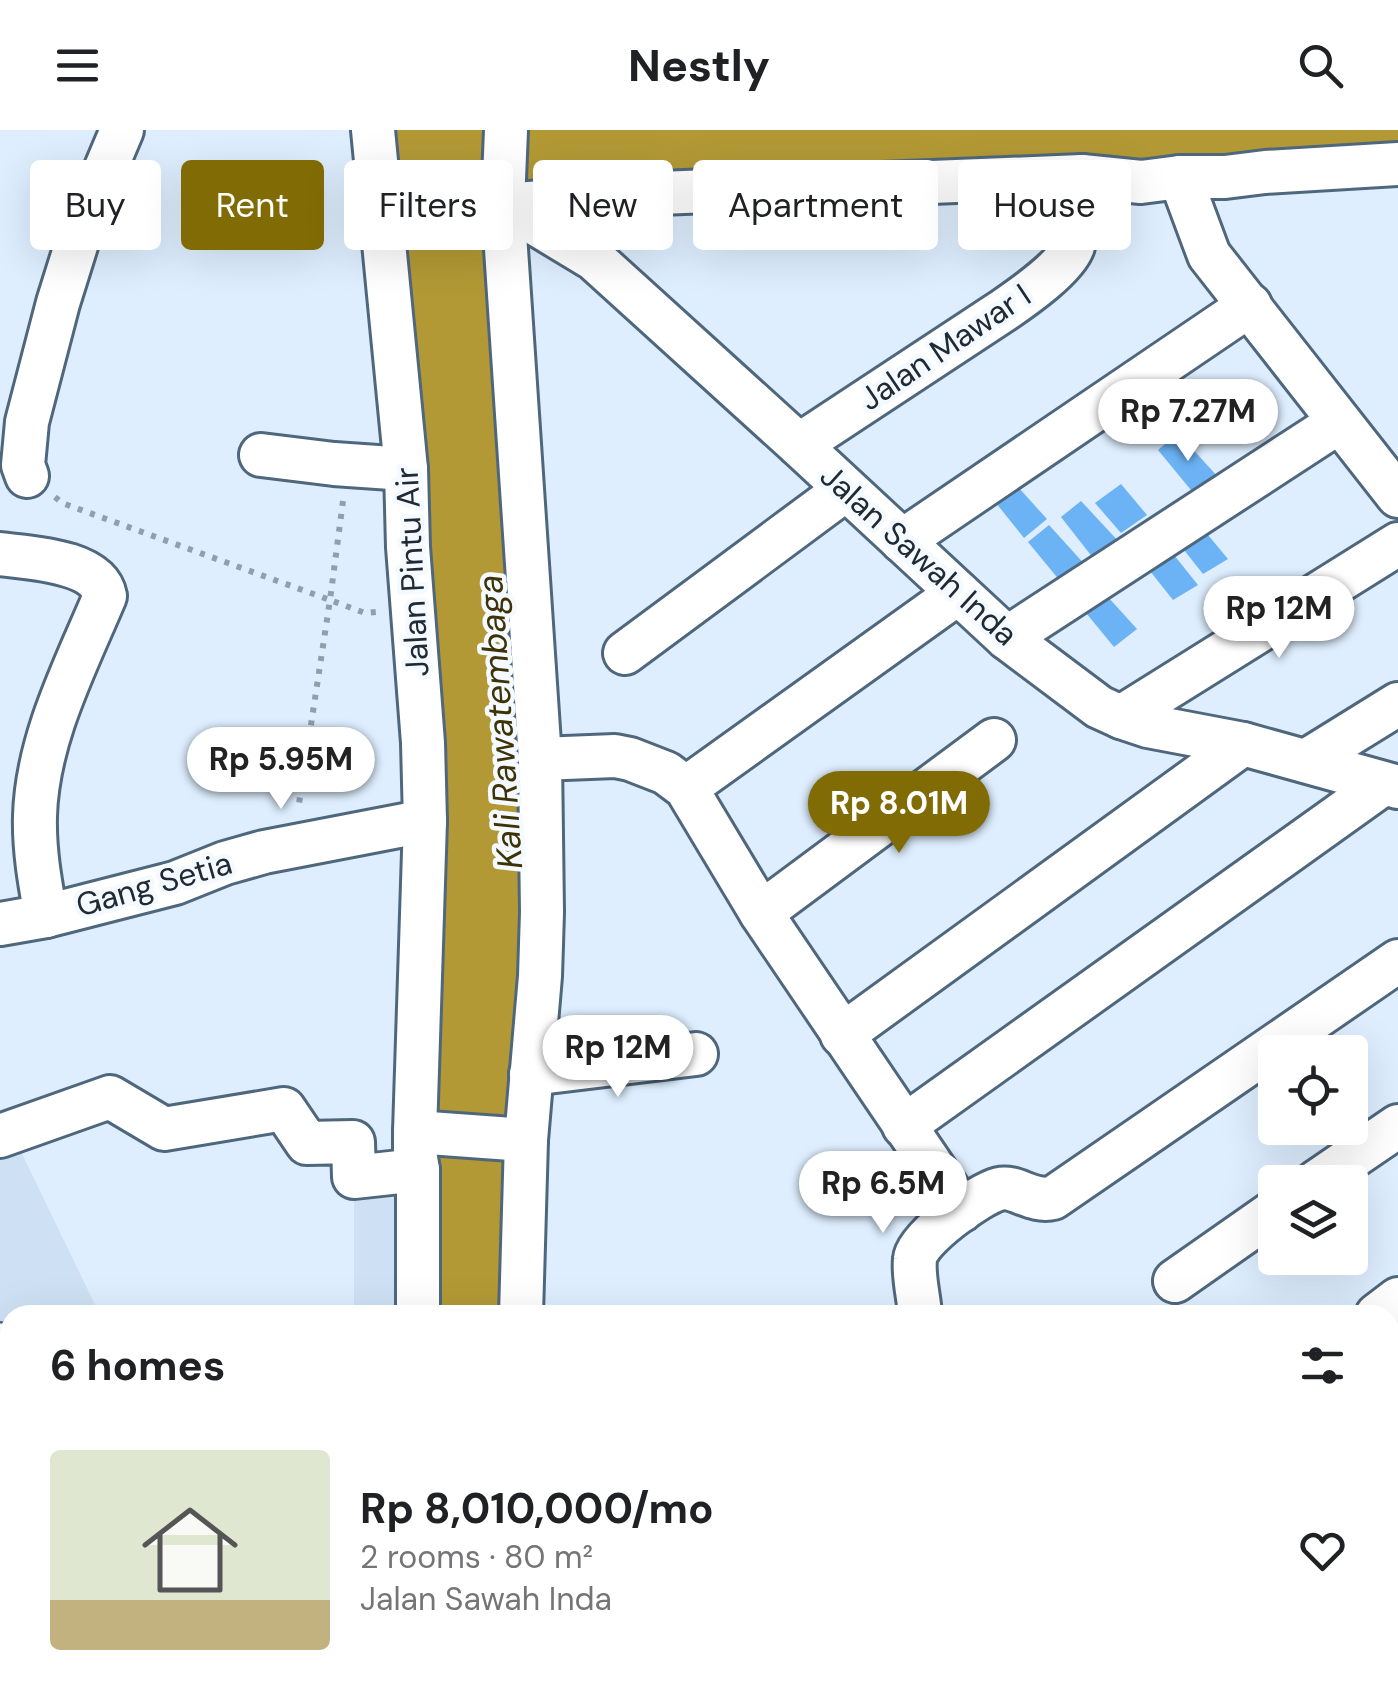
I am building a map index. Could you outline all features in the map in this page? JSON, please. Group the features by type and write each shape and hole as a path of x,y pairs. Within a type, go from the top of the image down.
{"street":[{"path":"27,476 22,465 27,422 58,302 84,220 122,130"},
{"name":"Jalan Pintu Air","path":"373,130 376,160"},
{"path":"505,160 506,130"},
{"path":"1131,181 1398,164"},
{"path":"1180,177 1209,254 1398,496"},
{"path":"513,203 958,181"},
{"name":"Jalan Sawah Inda","path":"513,210 594,259 1006,638 1099,707 1148,726 1243,744 1391,785"},
{"name":"Jalan Pintu Air","path":"385,250 406,469 425,821 429,1146 419,1305"},
{"path":"506,250 540,759 542,912 539,992 520,1139 521,1305"},
{"name":"Jalan Mawar I","path":"799,445 1031,291 1071,250"},
{"path":"902,541 1250,306"},
{"path":"1006,638 1339,422"},
{"path":"261,455 406,469"},
{"path":"625,652 845,490"},
{"path":"1121,717 1398,544"},
{"path":"0,554 61,562 96,578 103,585 105,596 48,738 38,784 36,850 46,916"},
{"path":"686,788 958,593"},
{"path":"1306,762 1398,704"},
{"path":"761,913 994,740"},
{"path":"842,1035 1243,744"},
{"path":"540,759 630,759 666,772 686,788 761,913 962,1210"},
{"path":"904,1126 1391,785"},
{"name":"Gang Setia","path":"0,924 175,883 225,863 292,846 425,821"},
{"path":"919,1305 917,1249 962,1210 1000,1189 1036,1199 1053,1198 1398,961"},
{"path":"531,1074 696,1054"},
{"path":"0,1136 110,1097 164,1129 284,1108 307,1143 353,1142 354,1177 429,1146 520,1139"},
{"path":"1341,1165 1398,1126"},
{"path":"1175,1281 1258,1223"}],"path":[{"path":"292,846 348,466"},
{"path":"27,476 62,503 330,600 365,612 415,612"}],"shaded area":[{"path":"11,1131 95,1305 0,1305 0,1136"},
{"path":"418,1170 418,1305 354,1305 354,1177"}],"water":[{"path":"373,130 1398,130 1398,164 1131,176 1131,160 958,160 958,184 938,185 938,160 693,160 693,196 673,196 673,160 533,160 533,203 513,204 513,160 375,160"},
{"name":"Kali Rawatembaga","path":"382,250 506,250 540,759 528,1305 418,1305 425,821"}],"building":[{"path":"1249,395 1273,425 1247,440 1225,411"},
{"path":"1178,433 1218,477 1195,495 1158,450"},
{"path":"1008,476 1047,519 1024,538 988,493"},
{"path":"1121,484 1147,515 1121,533 1095,503"},
{"path":"1081,501 1121,544 1097,563 1061,517"},
{"path":"1049,525 1088,568 1065,587 1028,542"},
{"path":"1203,529 1228,559 1203,574 1180,545"},
{"path":"1174,555 1198,585 1173,600 1150,571"},
{"path":"1098,586 1137,629 1114,647 1077,602"}]}
